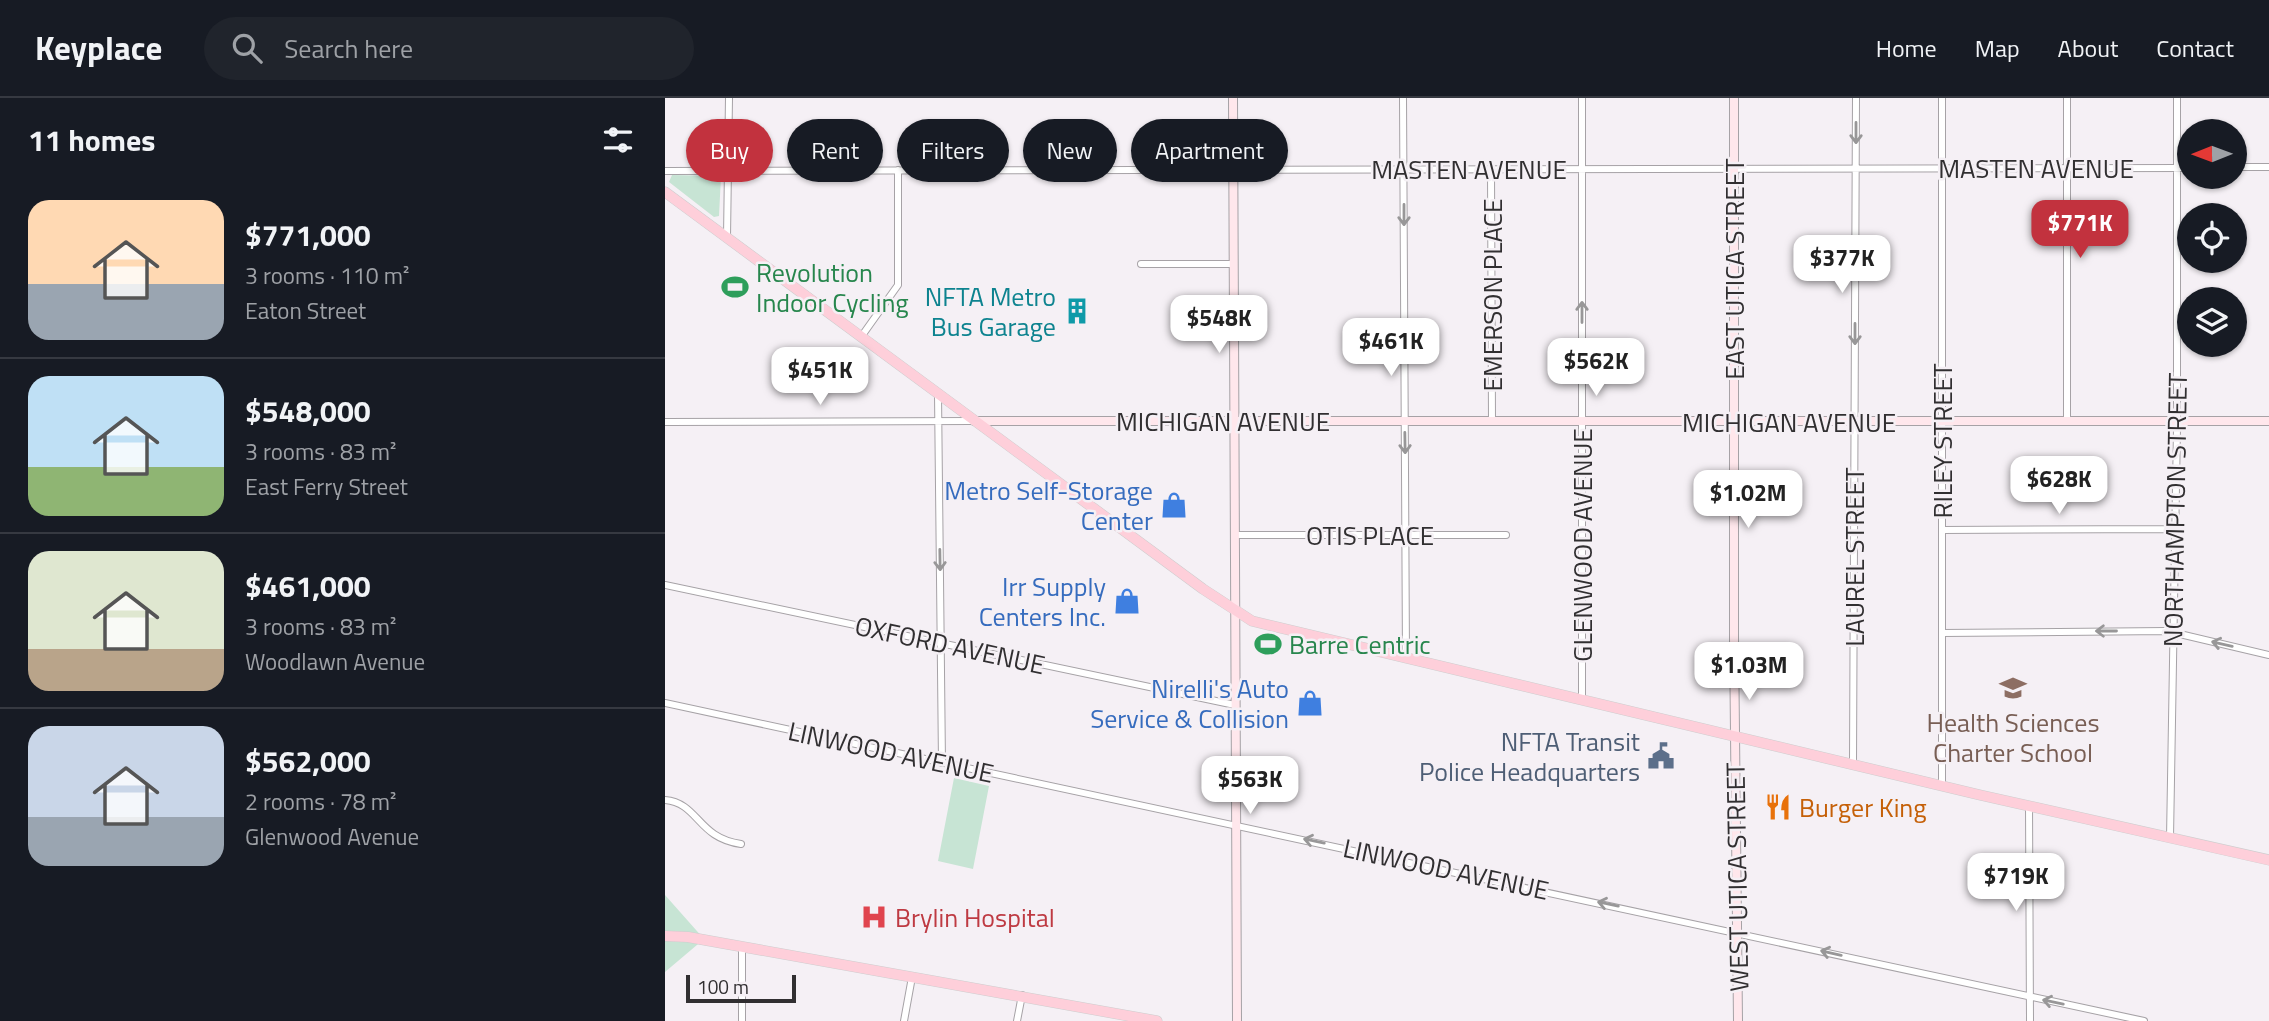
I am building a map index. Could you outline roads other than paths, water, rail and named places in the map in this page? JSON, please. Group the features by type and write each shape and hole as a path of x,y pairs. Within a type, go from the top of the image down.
{"main road":[{"path":"665,192 1235,612 1269,626 2269,860"},
{"path":"665,928 688,936 1157,1021"},
{"path":"665,936 688,936"}],"street":[{"path":"728,119 729,98"},
{"path":"1233,98 1233,119"},
{"path":"1403,98 1406,658"},
{"name":"GLENWOOD AVENUE","path":"1582,98 1582,698"},
{"name":"EAST UTICA STREET","path":"1734,98 1735,734"},
{"name":"LAUREL STREET","path":"1853,763 1856,98"},
{"name":"RILEY STREET","path":"1942,98 1942,785"},
{"path":"2067,98 2067,421"},
{"name":"NORTHAMPTON STREET","path":"2177,98 2177,119"},
{"path":"2247,167 2269,167"},
{"name":"MASTEN AVENUE","path":"1288,169 2177,168"},
{"name":"MASTEN AVENUE","path":"1009,170 1131,169"},
{"name":"EMERSON PLACE","path":"1492,169 1492,422"},
{"name":"MASTEN AVENUE","path":"773,171 897,170"},
{"name":"MASTEN AVENUE","path":"665,171 686,171"},
{"path":"727,182 727,237"},
{"path":"861,337 898,285 898,182"},
{"path":"1233,182 1237,1021"},
{"name":"NORTHAMPTON STREET","path":"2170,838 2176,529 2177,189"},
{"path":"1141,264 1234,264"},
{"path":"939,394 942,763"},
{"path":"665,422 938,419 974,421"},
{"name":"MICHIGAN AVENUE","path":"974,421 2269,421"},
{"path":"1942,530 2176,529"},
{"name":"OTIS PLACE","path":"1235,535 1506,536"},
{"name":"OXFORD AVENUE","path":"665,584 1235,705"},
{"path":"1942,633 2174,633 2269,654"},
{"name":"LINWOOD AVENUE","path":"665,703 2144,1021"},
{"name":"WEST UTICA STREET","path":"1735,734 1738,1021"},
{"path":"665,800 685,806 714,837 741,844"},
{"path":"2029,805 2030,1021"},
{"path":"742,946 742,1021"},
{"path":"904,1021 912,977"},
{"path":"1017,1021 1022,995"}],"place":[{"name":"Revolution Indoor Cycling","path":"735,287"},
{"name":"NFTA Metro Bus Garage","path":"1077,311"},
{"name":"Metro Self-Storage Center","path":"1174,505"},
{"name":"Irr Supply Centers Inc.","path":"1127,601"},
{"name":"Barre Centric","path":"1268,644"},
{"name":"Health Sciences Charter School","path":"2013,688"},
{"name":"Nirelli's Auto Service & Collision","path":"1310,703"},
{"name":"NFTA Transit Police Headquarters","path":"1661,756"},
{"name":"Burger King","path":"1778,807"},
{"name":"Brylin Hospital","path":"874,917"}]}
